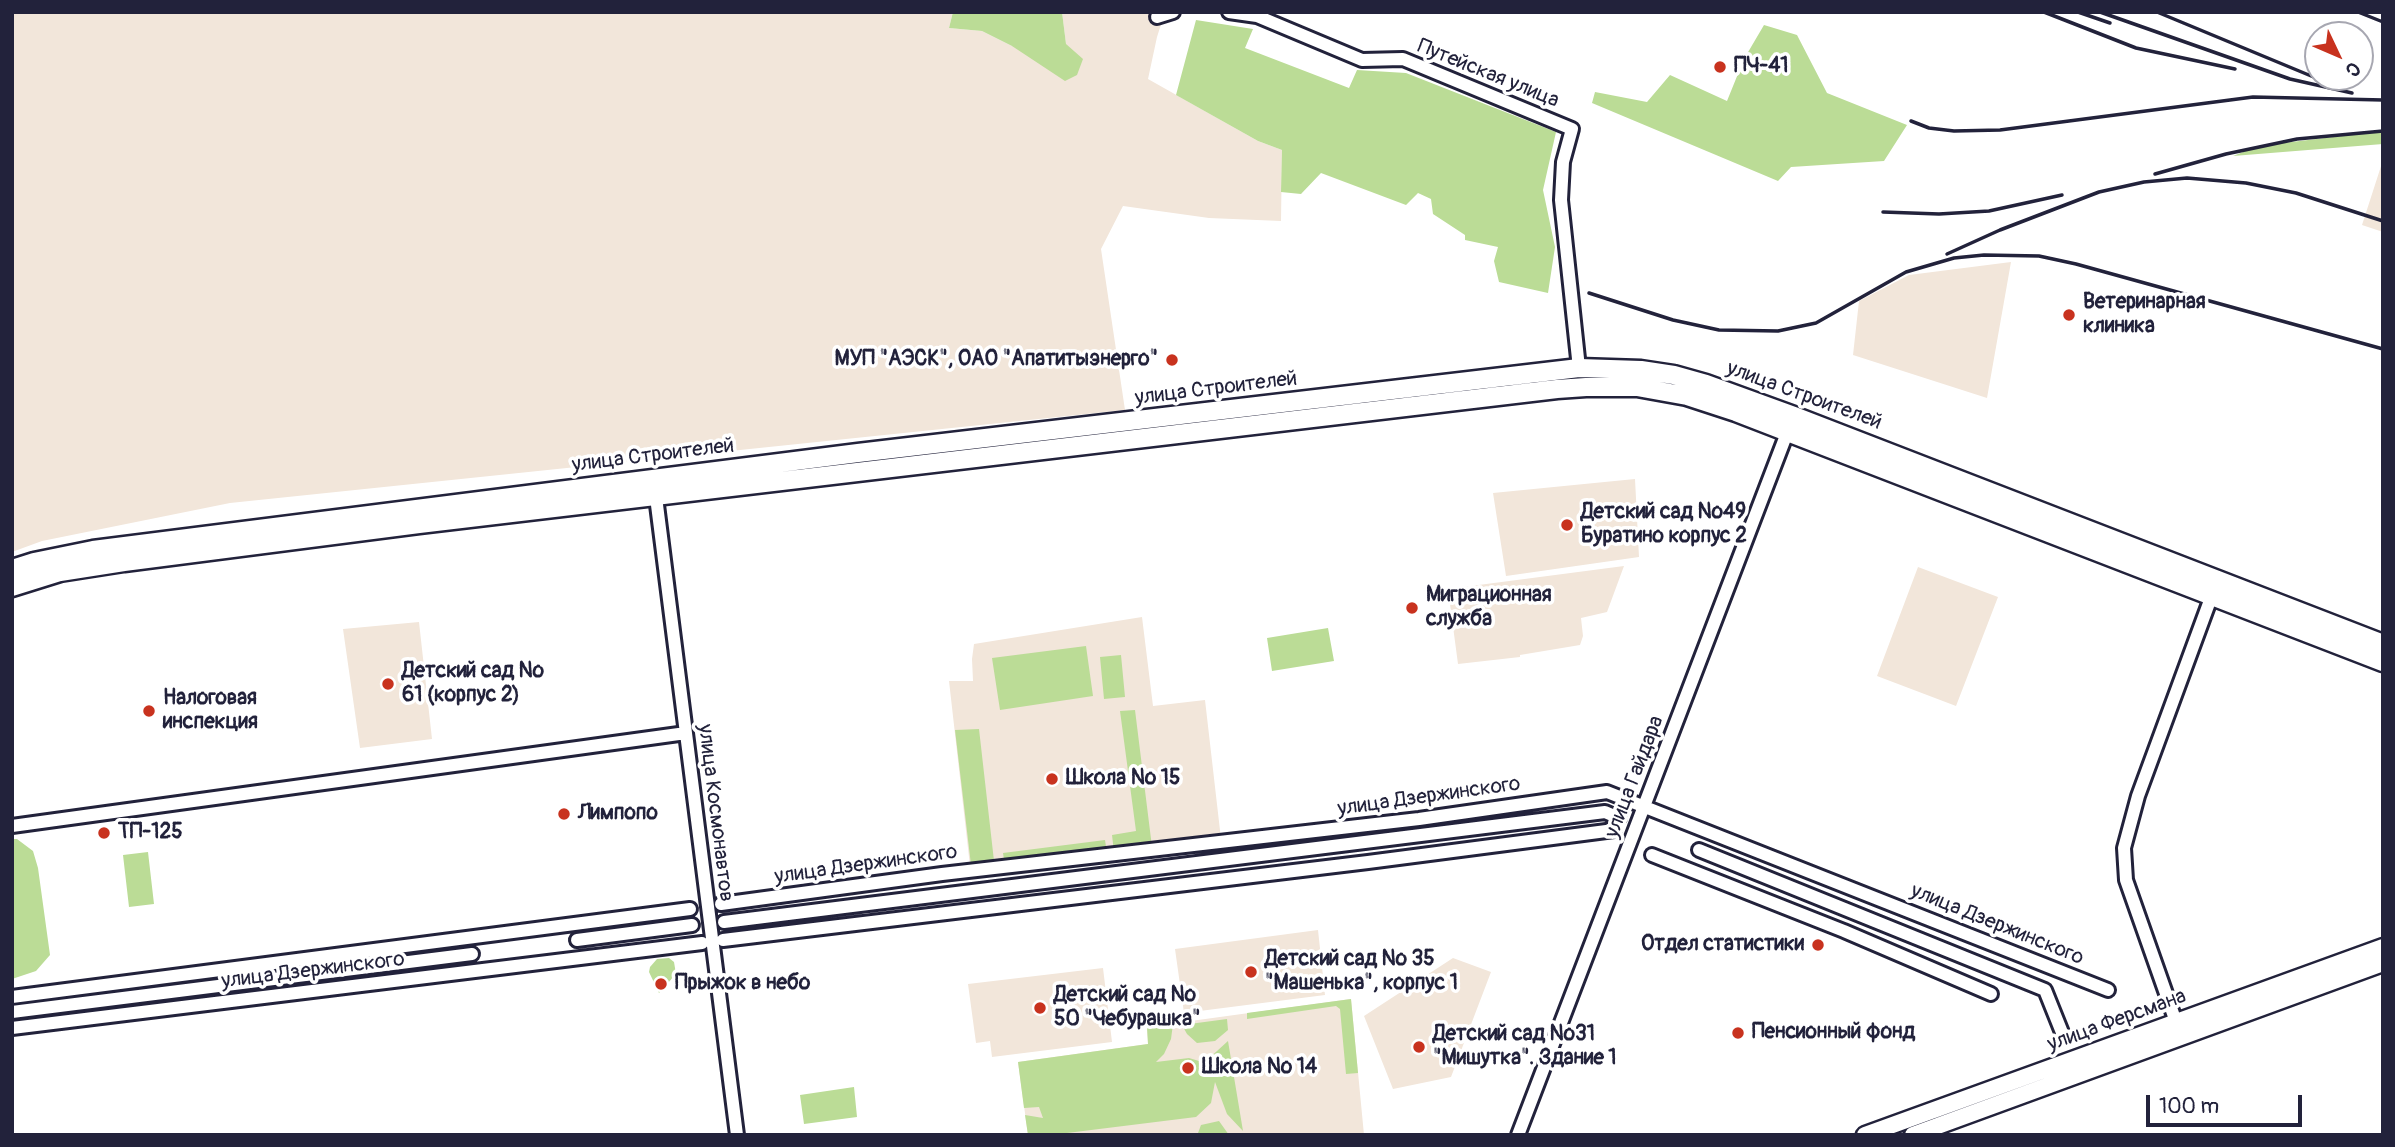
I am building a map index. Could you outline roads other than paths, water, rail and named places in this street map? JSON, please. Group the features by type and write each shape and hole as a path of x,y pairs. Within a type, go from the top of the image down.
{"main road":[{"name":"улица Строителей","path":"12,569 93,550 418,517 656,497 1104,444 1579,368 1642,370 1674,375 1790,424 2382,654"},
{"name":"улица Строителей","path":"12,587 60,572 653,478 1103,426 1576,387 1637,387 1687,396 1790,424"},
{"path":"1103,426 1104,444"},
{"path":"653,478 656,497"}],"street":[{"path":"1157,17 1173,12"},
{"name":"Путейская улица","path":"1229,12 1257,16 1362,60 1404,59 1572,129 1563,162 1562,200 1579,368"},
{"name":"улица Гайдара","path":"1518,1135 1790,424"},
{"name":"улица Космонавтов","path":"656,497 737,1135"},
{"path":"2176,1021 2126,880 2124,848 2138,796 2215,587"},
{"path":"12,826 686,733"},
{"name":"улица Дзержинского","path":"722,904 942,874 1419,819 1606,792 2108,990"},
{"name":"улица Дзержинского","path":"723,940 1354,864 1616,824 1605,812 724,922"},
{"name":"улица Дзержинского","path":"1699,850 2045,990 2063,1035"},
{"path":"1652,855 1844,931 1991,994"},
{"name":"улица Дзержинского","path":"12,997 690,909"},
{"path":"577,940 692,925"},
{"name":"улица Дзержинского","path":"12,1028 702,943"},
{"name":"улица Ферсмана","path":"1913,1135 2287,990 2383,947"},
{"name":"улица Дзержинского","path":"12,1012 471,954"},
{"name":"улица Ферсмана","path":"1865,1135 2176,1021 2383,963"}],"railway":[{"path":"2044,12 2136,48 2235,69"},
{"path":"2078,12 2110,23"},
{"path":"2100,12 2290,79 2352,93"},
{"path":"2157,12 2304,73"},
{"path":"2358,12 2383,22"},
{"path":"1911,121 1929,128 1954,131 2000,130 2253,97 2383,100"},
{"path":"2155,174 2226,154 2297,139 2383,131"},
{"path":"1947,254 2000,230 2099,192 2144,182 2187,178 2246,183 2296,193 2383,221"},
{"path":"1883,212 1939,214 1989,211 2062,195"},
{"path":"1589,293 1673,320 1719,330 1778,331 1816,323 1906,272 1954,258 1984,255 2039,256 2383,349"}],"place":[{"name":"ПЧ-41","path":"1720,67"},
{"name":"Ветеринарная клиника","path":"2069,315"},
{"name":"МУП \"АЭСК\", ОАО \"Апатитыэнерго\"","path":"1172,360"},
{"name":"Детский сад №49 Буратино корпус 2","path":"1567,525"},
{"name":"Миграционная служба","path":"1412,608"},
{"name":"Детский сад № 61 (корпус 2)","path":"388,684"},
{"name":"Налоговая инспекция","path":"149,711"},
{"name":"Школа № 15","path":"1052,779"},
{"name":"Лимпопо","path":"564,814"},
{"name":"ТП-125","path":"104,833"},
{"name":"Отдел статистики","path":"1818,945"},
{"name":"Детский сад № 35 \"Машенька\", корпус 1","path":"1251,972"},
{"name":"Прыжок в небо","path":"661,984"},
{"name":"Детский сад № 50 \"Чебурашка\"","path":"1040,1008"},
{"name":"Пенсионный фонд","path":"1738,1033"},
{"name":"Детский сад №31 \"Мишутка\". Здание 1","path":"1419,1047"},
{"name":"Школа № 14","path":"1188,1068"}]}
